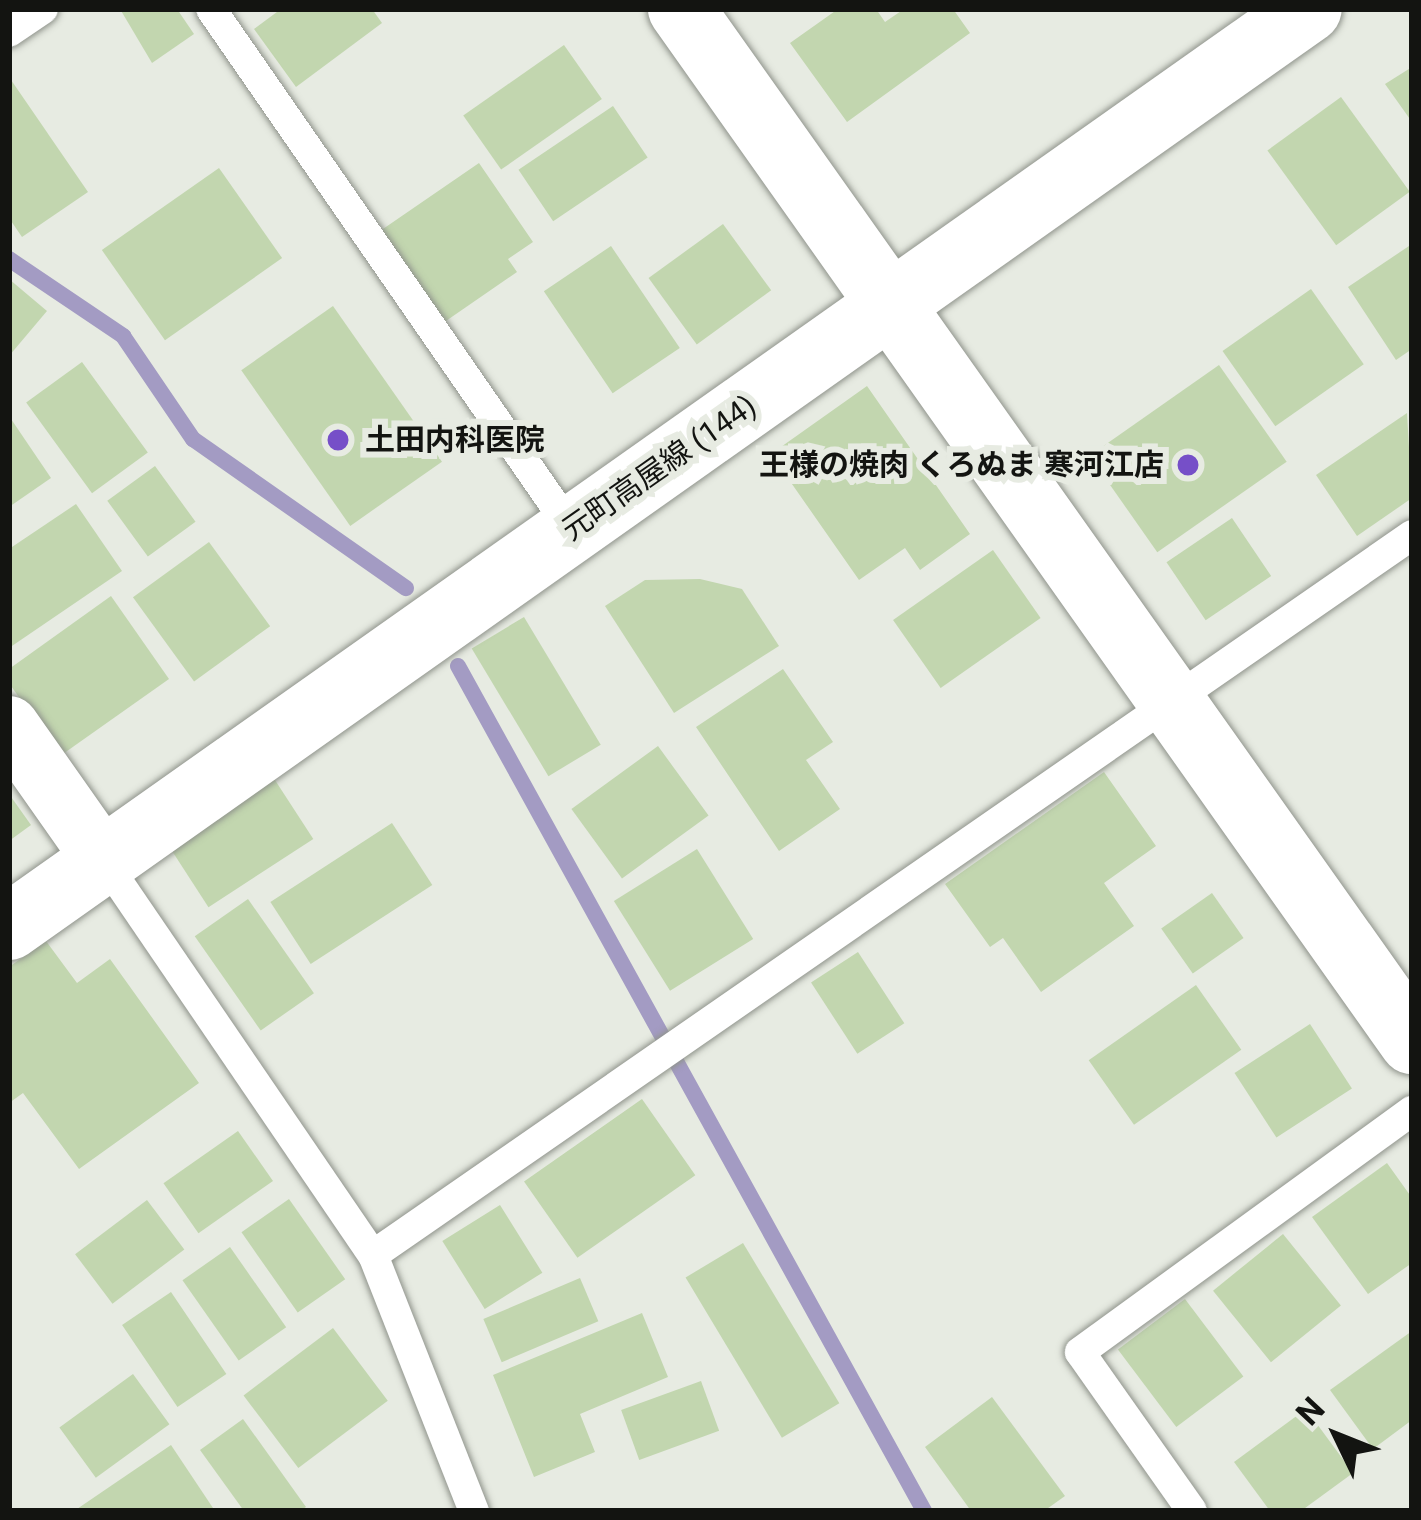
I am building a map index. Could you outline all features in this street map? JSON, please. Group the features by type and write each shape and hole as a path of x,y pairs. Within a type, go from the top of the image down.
{"main road":[{"path":"681,9 1412,1041"},
{"name":"元町高屋線 (144)","path":"9,927 1309,9"}],"street":[{"path":"9,726 104,862"}],"lane":[{"path":"9,32 43,9"},
{"path":"211,9 571,529"},
{"path":"373,1255 710,1028 1412,535"},
{"path":"104,862 373,1255 474,1511"},
{"path":"1192,1511 1081,1352 1412,1111"}],"building":[{"path":"120,9 177,9 194,34 152,63"},
{"path":"281,9 372,9 382,23 296,87 254,29"},
{"path":"838,9 876,9 885,22 904,9 953,9 970,33 847,122 790,43"},
{"path":"564,45 602,99 501,170 463,116"},
{"path":"1412,67 1412,122 1385,84"},
{"path":"9,77 88,192 22,237 9,218"},
{"path":"1341,97 1410,192 1336,245 1267,150"},
{"path":"613,106 648,157 553,221 518,170"},
{"path":"479,163 533,242 508,259 517,272 443,323 380,231"},
{"path":"219,168 282,258 165,340 102,250"},
{"path":"723,224 771,290 697,344 649,278"},
{"path":"1412,244 1412,349 1396,360 1348,287"},
{"path":"611,246 680,348 613,393 544,291"},
{"path":"9,279 47,311 9,356"},
{"path":"1311,289 1364,364 1275,426 1223,351"},
{"path":"333,306 442,462 350,526 241,370"},
{"path":"82,362 148,453 92,493 26,403"},
{"path":"1219,365 1287,462 1157,552 1090,456"},
{"path":"867,386 970,534 920,570 905,548 859,580 771,454"},
{"path":"1407,413 1412,498 1357,536 1316,475"},
{"path":"9,416 51,478 9,507"},
{"path":"155,466 196,522 148,557 107,501"},
{"path":"76,504 122,571 9,648 9,549"},
{"path":"1232,518 1271,576 1206,620 1167,562"},
{"path":"209,542 270,626 194,681 133,597"},
{"path":"993,550 1041,618 941,688 893,620"},
{"path":"700,579 742,589 779,646 674,713 605,606 645,580"},
{"path":"111,596 169,679 60,756 9,683 9,669"},
{"path":"524,617 601,745 548,776 472,648"},
{"path":"783,669 833,742 806,760 840,809 779,851 696,727"},
{"path":"658,746 709,816 622,878 571,809"},
{"path":"1104,772 1156,846 1104,883 1134,926 1041,992 1003,938 990,947 945,884"},
{"path":"273,777 313,839 208,907 168,845"},
{"path":"9,794 31,825 9,841"},
{"path":"392,823 432,885 311,964 270,902"},
{"path":"697,849 753,939 670,991 614,901"},
{"path":"1212,893 1244,938 1193,974 1161,929"},
{"path":"248,899 314,993 261,1030 195,936"},
{"path":"46,941 77,983 110,959 199,1083 79,1169 23,1093 9,1103 9,967"},
{"path":"858,952 904,1023 857,1054 811,982"},
{"path":"1196,985 1241,1050 1134,1125 1089,1060"},
{"path":"1310,1024 1352,1089 1276,1138 1235,1073"},
{"path":"642,1099 695,1175 577,1258 524,1182"},
{"path":"238,1131 273,1181 198,1233 163,1183"},
{"path":"1387,1163 1412,1198 1412,1263 1368,1294 1312,1217"},
{"path":"289,1199 345,1279 298,1313 241,1232"},
{"path":"147,1200 184,1250 112,1304 75,1254"},
{"path":"500,1205 542,1273 485,1309 442,1241"},
{"path":"1283,1234 1341,1305 1271,1362 1213,1291"},
{"path":"743,1243 839,1403 782,1438 686,1278"},
{"path":"230,1247 286,1327 239,1361 182,1280"},
{"path":"580,1278 598,1321 502,1362 483,1319"},
{"path":"171,1292 226,1374 177,1407 122,1325"},
{"path":"1185,1299 1243,1376 1176,1427 1118,1350"},
{"path":"642,1313 668,1377 580,1414 595,1452 534,1477 493,1375"},
{"path":"333,1328 388,1401 298,1468 244,1395"},
{"path":"1412,1331 1412,1420 1373,1449 1330,1390"},
{"path":"133,1374 169,1424 96,1478 59,1427"},
{"path":"701,1381 719,1431 639,1460 621,1410"},
{"path":"992,1397 1065,1496 1044,1511 971,1511 925,1447"},
{"path":"1306,1409 1353,1473 1301,1511 1270,1511 1234,1462"},
{"path":"243,1419 306,1507 300,1511 244,1511 200,1450"},
{"path":"171,1445 215,1511 74,1511"}],"waterway":[{"path":"9,259 123,336 193,439 406,588"},
{"path":"458,666 924,1511"}],"place":[{"name":"土田内科医院","path":"338,440"},
{"name":"王様の焼肉 くろぬま 寒河江店","path":"1188,465"}]}
